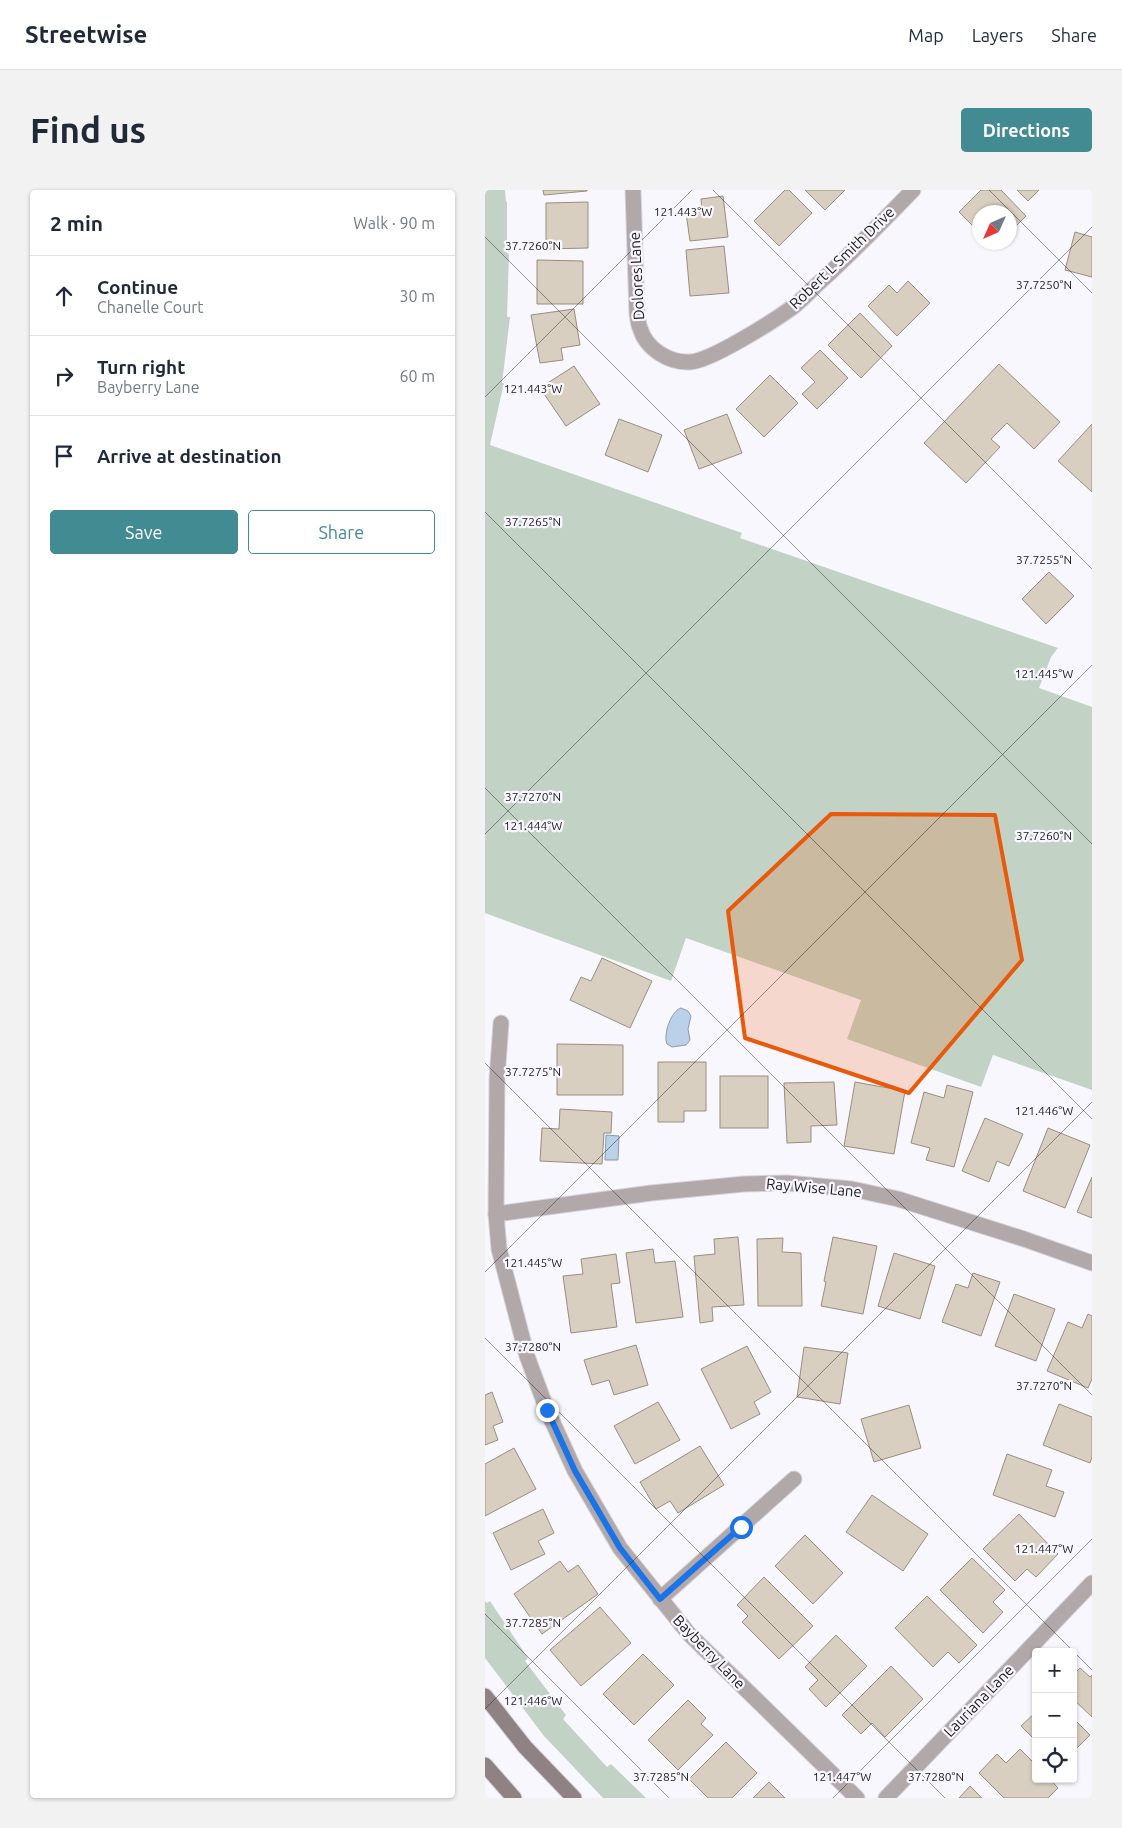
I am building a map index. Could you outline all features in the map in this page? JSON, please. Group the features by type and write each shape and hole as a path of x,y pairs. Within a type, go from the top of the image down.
{"main road":[{"path":"485,1696 525,1747 574,1798"},
{"path":"485,1765 513,1798"}],"street":[{"name":"Dolores Lane","path":"633,190 637,314 640,329 647,342 660,354"},
{"name":"Robert L Smith Drive","path":"660,354 677,361 692,362 708,357 761,328 794,306 913,190"},
{"name":"Bayberry Lane","path":"501,1023 497,1079 496,1214 499,1249 527,1356 547,1410 575,1471 620,1548 689,1634 857,1798"},
{"name":"Ray Wise Lane","path":"496,1214 651,1193 744,1184 787,1183 852,1189 898,1199 1092,1263"},
{"path":"660,1599 794,1479"},
{"name":"Lauriana Lane","path":"886,1798 1092,1583"}],"highlighted area":[{"path":"831,814 995,815 1022,960 909,1093 745,1038 728,911"}],"green space":[{"path":"485,190 505,190 507,202 507,253 509,254 507,317 510,317 502,383 504,383 490,445 742,533 740,538 1058,648 1051,657 1039,688 1092,707 1092,1090 993,1055 981,1087 847,1039 861,1000 686,938 671,981 485,913"},
{"path":"485,1601 487,1603 490,1601 528,1658 525,1661 566,1715 563,1719 607,1767 611,1764 646,1798 603,1798 544,1736 485,1658"}],"water":[{"path":"681,1008 688,1011 691,1016 688,1029 690,1040 686,1045 672,1047 667,1044 667,1029 674,1013"},
{"path":"606,1135 619,1136 618,1160 605,1160"}],"building":[{"path":"543,190 587,190 587,191 544,195"},
{"path":"785,190 789,190 812,213 779,246 754,221"},
{"path":"805,190 845,190 825,210"},
{"path":"981,190 1001,190 1015,205 972,205 972,225 959,212"},
{"path":"1017,190 1039,190 1028,201"},
{"path":"723,196 728,237 690,241 686,213 702,211 701,199"},
{"path":"588,202 588,248 546,249 546,203"},
{"path":"1017,207 1026,216 1017,225"},
{"path":"1075,232 1092,237 1092,277 1065,270"},
{"path":"724,246 729,293 690,296 686,250"},
{"path":"537,260 583,261 583,304 537,304"},
{"path":"908,281 930,303 897,336 868,306 889,285 897,293"},
{"path":"574,309 580,345 561,348 563,360 540,363 531,315"},
{"path":"860,313 892,346 861,378 828,345"},
{"path":"820,350 848,378 817,409 802,394 815,382 801,368"},
{"path":"999,364 1060,422 1034,449 1007,423 991,439 1000,447 966,483 924,443"},
{"path":"574,366 600,404 566,426 540,388"},
{"path":"770,375 798,403 764,437 736,409"},
{"path":"727,414 742,453 699,469 684,430"},
{"path":"619,419 662,435 648,472 605,455"},
{"path":"1092,424 1092,492 1058,461"},
{"path":"1049,572 1074,596 1046,624 1022,599"},
{"path":"602,958 652,981 630,1028 570,1000 581,977 591,981"},
{"path":"557,1044 623,1045 623,1095 557,1095"},
{"path":"658,1062 706,1062 706,1111 684,1111 684,1122 658,1122"},
{"path":"720,1076 768,1076 768,1128 720,1128"},
{"path":"834,1082 837,1125 811,1126 811,1142 787,1143 784,1083"},
{"path":"855,1082 905,1091 894,1154 844,1146"},
{"path":"947,1085 973,1092 954,1167 926,1160 930,1148 911,1143 924,1092 944,1098"},
{"path":"560,1109 612,1112 611,1133 604,1133 602,1164 540,1161 542,1128 559,1129"},
{"path":"985,1118 1023,1134 1009,1166 997,1161 989,1182 962,1171"},
{"path":"1048,1128 1090,1145 1065,1208 1023,1191"},
{"path":"1092,1177 1092,1218 1077,1212"},
{"path":"738,1237 744,1305 712,1307 713,1321 700,1323 694,1256 715,1254 714,1239"},
{"path":"833,1237 877,1246 863,1314 821,1306"},
{"path":"783,1238 782,1252 801,1253 802,1306 758,1306 757,1239"},
{"path":"653,1249 655,1263 675,1261 683,1317 636,1323 626,1253"},
{"path":"894,1253 935,1266 920,1319 878,1306"},
{"path":"616,1254 620,1283 611,1284 617,1327 571,1333 563,1276 583,1274 581,1259"},
{"path":"973,1273 1000,1282 981,1336 942,1322 956,1284 968,1288"},
{"path":"1014,1294 1055,1309 1036,1361 995,1346"},
{"path":"1088,1314 1092,1316 1092,1379 1088,1388 1047,1371 1068,1322 1082,1328"},
{"path":"636,1345 648,1385 614,1395 609,1380 592,1385 584,1360"},
{"path":"747,1346 771,1392 754,1402 760,1414 731,1429 701,1369"},
{"path":"804,1347 848,1353 840,1404 797,1397"},
{"path":"492,1392 503,1422 493,1426 498,1440 485,1445 485,1395"},
{"path":"658,1402 680,1440 635,1464 614,1426"},
{"path":"1059,1404 1092,1417 1092,1457 1090,1463 1043,1445"},
{"path":"909,1405 921,1448 874,1462 861,1419"},
{"path":"700,1446 724,1485 678,1513 670,1501 656,1509 640,1482"},
{"path":"514,1448 536,1489 485,1516 485,1464"},
{"path":"1007,1454 1052,1470 1046,1486 1064,1492 1055,1517 993,1495"},
{"path":"872,1495 928,1534 903,1571 846,1532"},
{"path":"543,1509 554,1533 538,1541 545,1554 511,1570 493,1533"},
{"path":"1019,1514 1058,1554 1036,1577 1027,1569 1015,1581 983,1549"},
{"path":"805,1535 843,1573 813,1604 775,1566"},
{"path":"972,1558 1005,1590 993,1602 1003,1612 983,1633 940,1590"},
{"path":"560,1561 568,1572 578,1565 598,1594 542,1634 514,1594"},
{"path":"764,1577 813,1626 779,1659 742,1622 748,1616 737,1605"},
{"path":"927,1596 977,1645 959,1663 948,1652 933,1667 895,1628"},
{"path":"600,1607 631,1643 581,1686 550,1650"},
{"path":"836,1635 867,1666 826,1707 809,1689 818,1680 805,1667"},
{"path":"643,1654 674,1685 634,1725 603,1694"},
{"path":"891,1666 923,1699 885,1737 872,1723 861,1734 842,1715"},
{"path":"1080,1668 1090,1677 1092,1675 1092,1717 1077,1703 1077,1671"},
{"path":"688,1700 706,1718 701,1724 713,1735 678,1770 648,1740"},
{"path":"1032,1716 1032,1737 1021,1726"},
{"path":"1077,1722 1090,1735 1077,1748"},
{"path":"726,1742 757,1773 732,1798 708,1798 689,1779"},
{"path":"1020,1749 1032,1761 1032,1783 1054,1783 1058,1788 1048,1798 1004,1798 979,1773 997,1754 1006,1763"},
{"path":"769,1782 785,1798 753,1798"},
{"path":"970,1786 982,1798 959,1798"}],"route":[{"path":"547,1410 575,1471 620,1548 660,1599 741,1527"}]}
